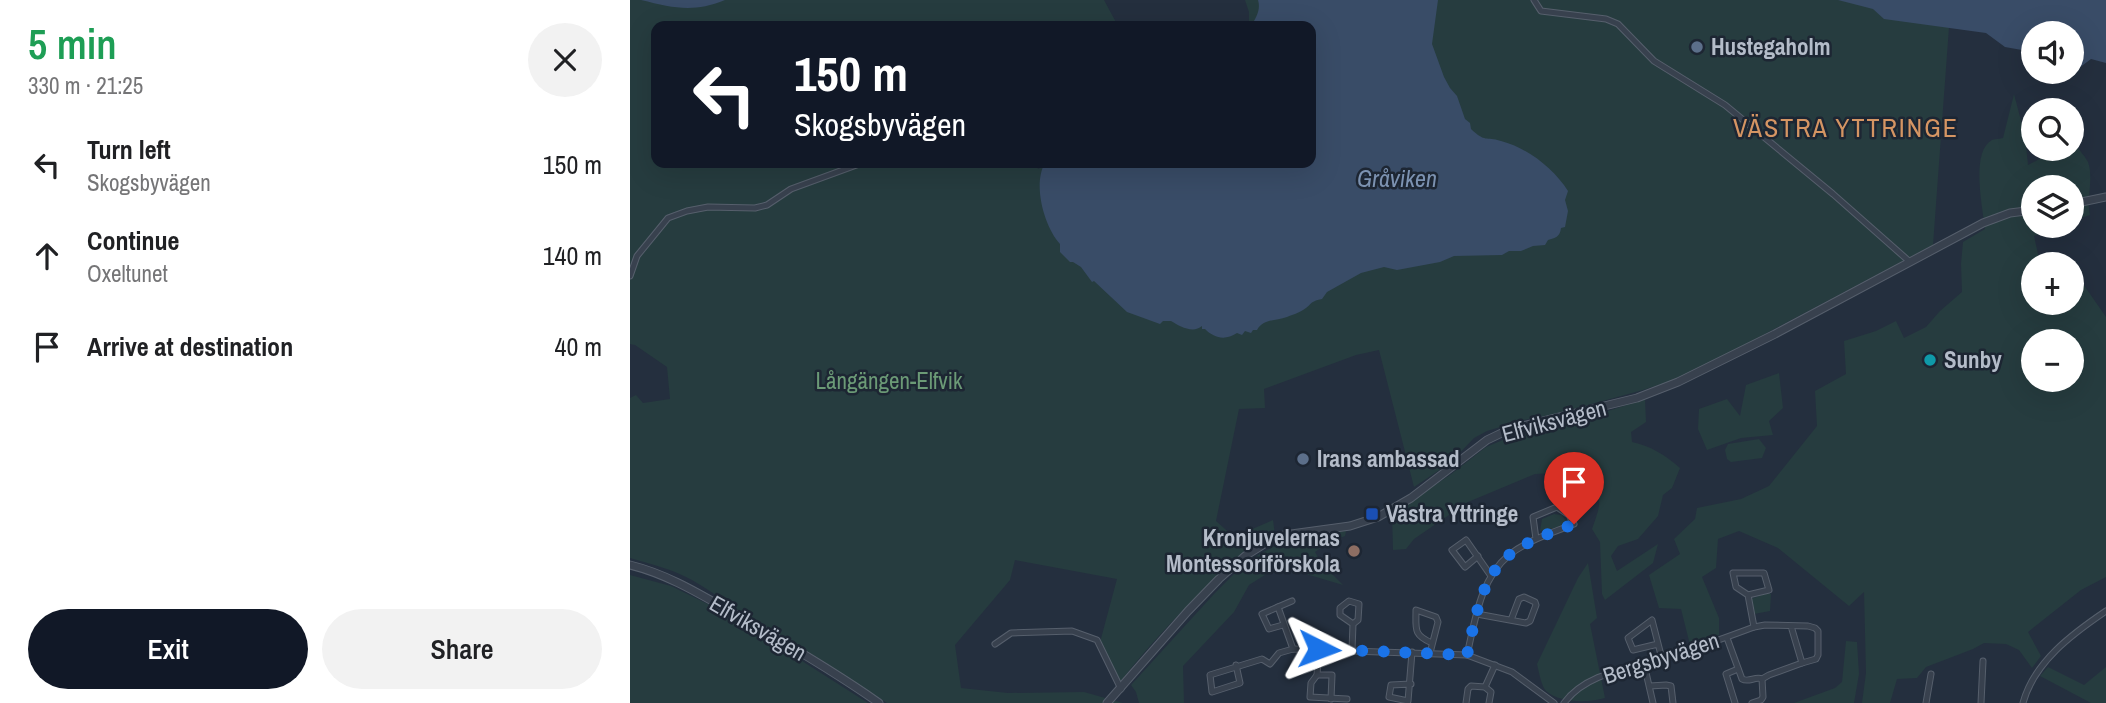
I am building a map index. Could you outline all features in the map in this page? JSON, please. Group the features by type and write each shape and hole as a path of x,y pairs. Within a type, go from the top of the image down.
{"street":[{"path":"1534,0 1541,11 1606,19 1618,24 1654,61 1725,105 1910,262"},
{"path":"630,276 637,256 668,218 708,207 755,208 767,205 791,189 848,168"},
{"path":"2084,202 2106,197"},
{"name":"Elfviksvägen","path":"1107,703 1219,579 1245,556 1269,541 1284,535 1350,526 1378,517 1410,498 1488,440 1510,429 1637,398 1678,382 1775,334 1983,223 2021,212"},
{"path":"1467,655 1476,614 1491,576 1510,555 1536,539 1574,524 1569,515 1557,507 1532,517 1536,539"},
{"path":"1478,556 1465,567 1452,550 1466,540 1478,556 1491,576"},
{"name":"Elfviksvägen","path":"630,565 681,584 822,664 879,703"},
{"path":"1748,594 1769,590 1765,573 1733,573 1736,587 1748,594 1754,628"},
{"path":"1476,614 1526,623 1529,622 1536,603 1524,597 1520,598 1511,620"},
{"path":"1283,625 1269,629 1262,614 1292,601"},
{"path":"1352,650 1353,624 1358,620 1359,604 1349,601 1340,608 1340,615 1353,624"},
{"path":"1278,607 1293,649"},
{"path":"1430,653 1437,620 1436,617 1416,610 1417,634 1421,639 1432,643"},
{"path":"2023,703 2033,678 2045,662 2074,635 2106,611"},
{"path":"1658,644 1633,650 1628,638 1652,620 1662,659"},
{"name":"Bergsbyvägen","path":"1564,703 1600,676 1765,625 1791,626"},
{"path":"1727,638 1745,681 1762,679 1817,658 1818,631 1815,628 1791,626 1802,663"},
{"path":"995,644 1011,634 1072,631 1097,640 1121,689"},
{"path":"1236,666 1240,683 1212,692 1210,675 1236,666 1262,659 1270,664 1279,653 1293,649 1467,655 1512,672 1554,703"},
{"path":"1319,649 1317,675 1311,682 1310,697 1347,699"},
{"path":"1411,684 1391,685 1389,697 1408,701 1411,684 1412,652"},
{"path":"1981,703 1983,661"},
{"path":"1644,664 1653,703"},
{"path":"1485,687 1495,665"},
{"path":"1735,703 1726,674 1738,669"},
{"path":"1926,703 1931,674"},
{"path":"1317,675 1332,676 1331,699"},
{"path":"1752,703 1761,701 1763,697 1762,679"},
{"path":"1650,687 1671,686 1673,703"},
{"path":"1466,703 1469,688 1485,687 1492,694 1489,703"}],"green space":[{"name":"Långängen-Elfvik","path":"630,0 1104,0 1115,21 651,21 651,168 1039,169 1316,168 1316,21 1249,21 1245,0 1951,0 1933,245 1674,380 1487,431 1474,438 1450,463 1414,487 1379,350 1356,355 1264,389 1265,408 1239,409 1216,521 1234,537 1273,520 1275,535 1231,567 1190,604 1117,686 1099,646 1117,579 1015,560 1010,580 955,645 961,688 1008,693 1084,692 1123,703 887,703 692,580 630,558 630,398 636,395 643,403 670,399 667,367 630,344"},
{"path":"2014,94 2021,121 2021,161 2028,161 2028,165 2036,161 2084,161 2084,156 2090,168 2090,215 2084,217 2084,175 2021,175 2021,238 2034,238 2038,252 2021,252 2021,315 2084,315 2084,285 2106,317 2106,577 2081,590 2028,632 2041,656 2032,668 2019,650 2006,644 1984,643 1926,667 1917,678 1897,679 1890,703 1862,703 1866,673 1864,592 1849,606 1778,548 1739,531 1718,539 1716,568 1702,577 1719,618 1719,635 1690,645 1681,609 1659,608 1649,575 1680,554 1674,539 1695,519 1697,508 1741,499 1769,486 1817,426 1815,391 1846,374 1844,341 1876,331 1896,321 1904,338 1926,327 1962,292 1963,242 1985,229 1980,168 1985,146 1992,140 2003,138"},
{"path":"1779,373 1783,408 1769,421 1773,435 1741,438 1707,450 1698,429 1699,409 1727,399 1740,416 1746,385"},
{"path":"1645,399 1646,422 1631,432 1632,442 1658,452 1680,468 1672,488 1663,495 1658,516 1638,539 1618,546 1611,556 1617,571 1658,544 1653,563 1605,600 1602,594 1600,542 1592,529 1598,510 1598,498 1578,472 1535,474 1468,502 1414,539 1406,549 1393,550 1392,513 1450,475 1486,447 1527,430 1605,412"},
{"path":"1759,439 1766,448 1762,458 1731,462 1727,459 1725,450 1728,444"},
{"path":"1554,514 1562,515 1567,522 1564,526 1540,531 1542,519"},
{"path":"1346,531 1345,536 1315,552 1322,564 1343,585 1279,566 1249,585 1234,612 1183,666 1184,703 1139,703 1131,685 1247,561 1284,541 1308,535"},
{"path":"1588,563 1597,618 1590,624 1605,698 1574,701 1559,698 1546,691 1537,664 1578,578"},
{"path":"630,575 671,586 728,614 868,703 630,703"},
{"path":"1771,594 1770,611 1754,614 1751,599"},
{"path":"1846,641 1857,642 1859,674 1854,703 1794,703 1835,688 1842,682"},
{"path":"2048,667 2084,685 2106,667 2106,703 2091,703 2040,676"}],"water":[{"path":"641,0 725,0 703,7 683,8"},
{"name":"Gråviken","path":"1258,0 1438,0 1432,44 1444,77 1457,96 1465,119 1470,123 1471,129 1480,136 1521,149 1539,160 1555,175 1568,191 1565,200 1568,211 1565,227 1545,245 1521,251 1509,251 1502,255 1454,256 1440,262 1397,270 1384,267 1361,273 1327,292 1322,299 1312,302 1301,311 1266,322 1257,330 1251,333 1245,331 1242,335 1237,333 1220,337 1202,329 1202,326 1190,329 1171,321 1163,321 1160,324 1127,312 1092,282 1081,267 1070,262 1060,252 1060,244 1050,228 1042,206 1041,172 1043,168 1316,168 1316,21 1254,21"},
{"path":"1838,0 2106,0 2106,63 2091,59 2084,64 2084,21 2021,21 2021,50 2005,47 1986,33 1884,19 1873,9"}],"place":[{"name":"Hustegaholm","path":"1697,47"},
{"name":"Sunby","path":"1930,360"},
{"name":"Irans ambassad","path":"1303,459"},
{"name":"Västra Yttringe","path":"1372,514"},
{"name":"Kronjuvelernas Montessoriförskola","path":"1354,551"}],"district":[{"name":"VÄSTRA YTTRINGE","path":"1846,128"}],"route":[{"path":"1319,649 1467,655 1476,614 1491,576 1499,566 1510,555 1536,539 1574,524"}]}
